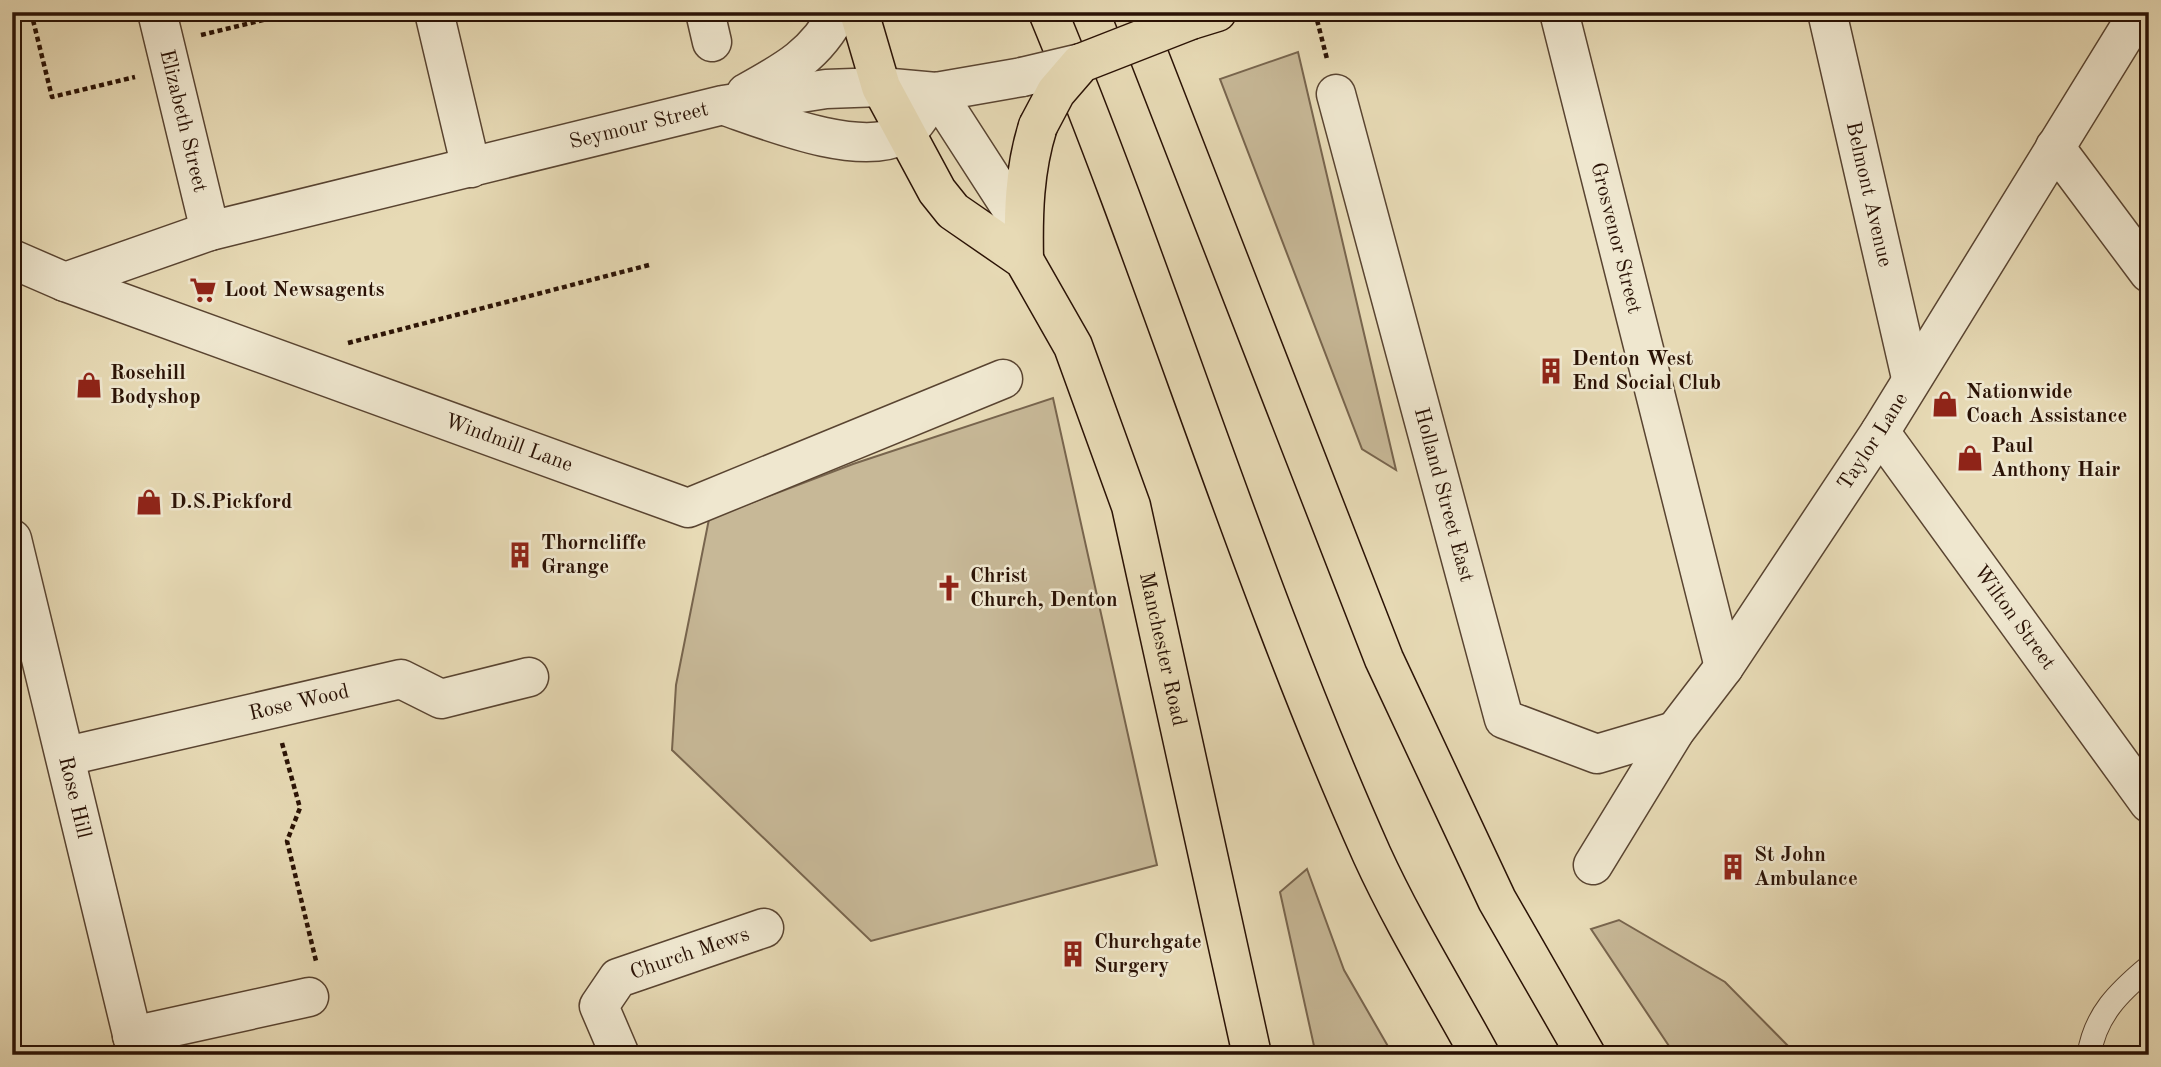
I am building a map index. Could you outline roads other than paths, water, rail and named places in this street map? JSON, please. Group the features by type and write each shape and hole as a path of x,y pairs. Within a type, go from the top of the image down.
{"main road":[{"name":"Manchester Road","path":"859,12 881,87 904,134 953,211 1024,244 1073,346 1130,506 1252,1055"},
{"path":"1048,12 1098,132 1277,622 1373,856 1480,1055"},
{"path":"1132,12 1384,659 1497,900 1586,1055"},
{"name":"Seymour Street","path":"1081,63 1205,16"},
{"path":"1024,244 1031,150 1038,125 1056,92 1081,63"}],"street":[{"path":"434,12 471,168"},
{"path":"723,105 796,66 825,36 838,12"},
{"name":"Grosvenor Street","path":"1559,12 1724,667"},
{"name":"Belmont Avenue","path":"1827,12 1911,378"},
{"name":"Taylor Lane","path":"1593,865 1675,731 1724,667 1880,432 2139,12"},
{"name":"Elizabeth Street","path":"164,41 210,231"},
{"name":"Seymour Street","path":"65,282 210,231 723,105 826,89 881,87 936,92 1022,77 1081,63"},
{"path":"723,105 810,136 878,141 904,134 936,92"},
{"name":"Manchester Road","path":"936,92 1024,244"},
{"name":"Holland Street East","path":"1336,94 1504,719 1597,754 1675,731"},
{"path":"2055,147 2149,273"},
{"name":"Windmill Lane","path":"12,259 65,282 688,508 1003,379"},
{"name":"Wilton Street","path":"1880,432 2146,793"},
{"name":"Rose Hill","path":"12,539 67,757 134,1046"},
{"name":"Rose Wood","path":"67,757 401,679 441,699 529,677"},
{"name":"Church Mews","path":"620,1055 598,1006 618,978 764,928"},
{"path":"134,1046 309,997"}],"lane":[{"path":"2089,1055 2092,1033 2115,995 2149,967"}],"place":[{"name":"Loot Newsagents","path":"203,290"},
{"name":"Denton West End Social Club","path":"1551,371"},
{"name":"Rosehill Bodyshop","path":"89,385"},
{"name":"Nationwide Coach Assistance","path":"1945,404"},
{"name":"Paul Anthony Hair","path":"1970,458"},
{"name":"D.S.Pickford","path":"149,502"},
{"name":"Thorncliffe Grange","path":"520,555"},
{"name":"Christ Church, Denton","path":"949,588"},
{"name":"St John Ambulance","path":"1733,867"},
{"name":"Churchgate Surgery","path":"1073,954"}]}
